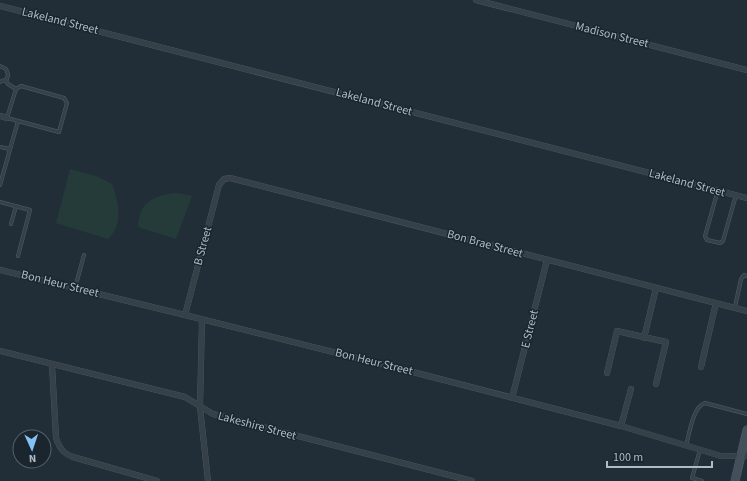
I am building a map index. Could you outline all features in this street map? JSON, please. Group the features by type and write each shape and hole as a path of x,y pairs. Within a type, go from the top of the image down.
{"main road":[{"path":"735,481 744,456 747,430"}],"street":[{"name":"Madison Street","path":"476,0 747,70"},
{"name":"Lakeland Street","path":"0,6 747,198"},
{"path":"0,116 7,118"},
{"name":"Bon Brae Street","path":"224,179 235,180 747,310"},
{"name":"B Street","path":"185,315 217,191 219,185 224,179"},
{"name":"E Street","path":"512,398 547,260"},
{"name":"Bon Heur Street","path":"0,270 202,319 512,398 620,426 721,456 744,456"},
{"path":"644,338 656,288"},
{"path":"701,367 716,303"},
{"path":"202,319 200,407 208,481"},
{"path":"607,373 617,331 666,342 656,384"},
{"name":"Lakeshire Street","path":"0,351 185,397 213,414 472,481"},
{"path":"52,365 56,438 59,447 65,453 73,457 157,481"},
{"path":"620,426 631,389"}],"lane":[{"path":"0,66 4,67 8,71 8,76 5,80 0,82"},
{"path":"5,80 16,89"},
{"path":"21,86 64,98 67,103 59,132 7,118 16,89 21,86"},
{"path":"0,185 18,121"},
{"path":"0,147 10,149"},
{"path":"718,190 705,236 707,240 720,243 723,241 736,195"},
{"path":"0,202 30,210 18,256"},
{"path":"11,224 16,206"},
{"path":"75,288 84,256"},
{"path":"735,308 741,279 744,275 747,276"},
{"path":"686,446 696,411 702,404 705,403 747,414"},
{"path":"700,450 692,478 702,481"}],"green space":[{"path":"70,169 96,176 112,184 117,198 119,213 116,227 108,239 56,223"},
{"path":"175,193 192,196 176,239 138,227 139,218 144,206 154,198"}]}
